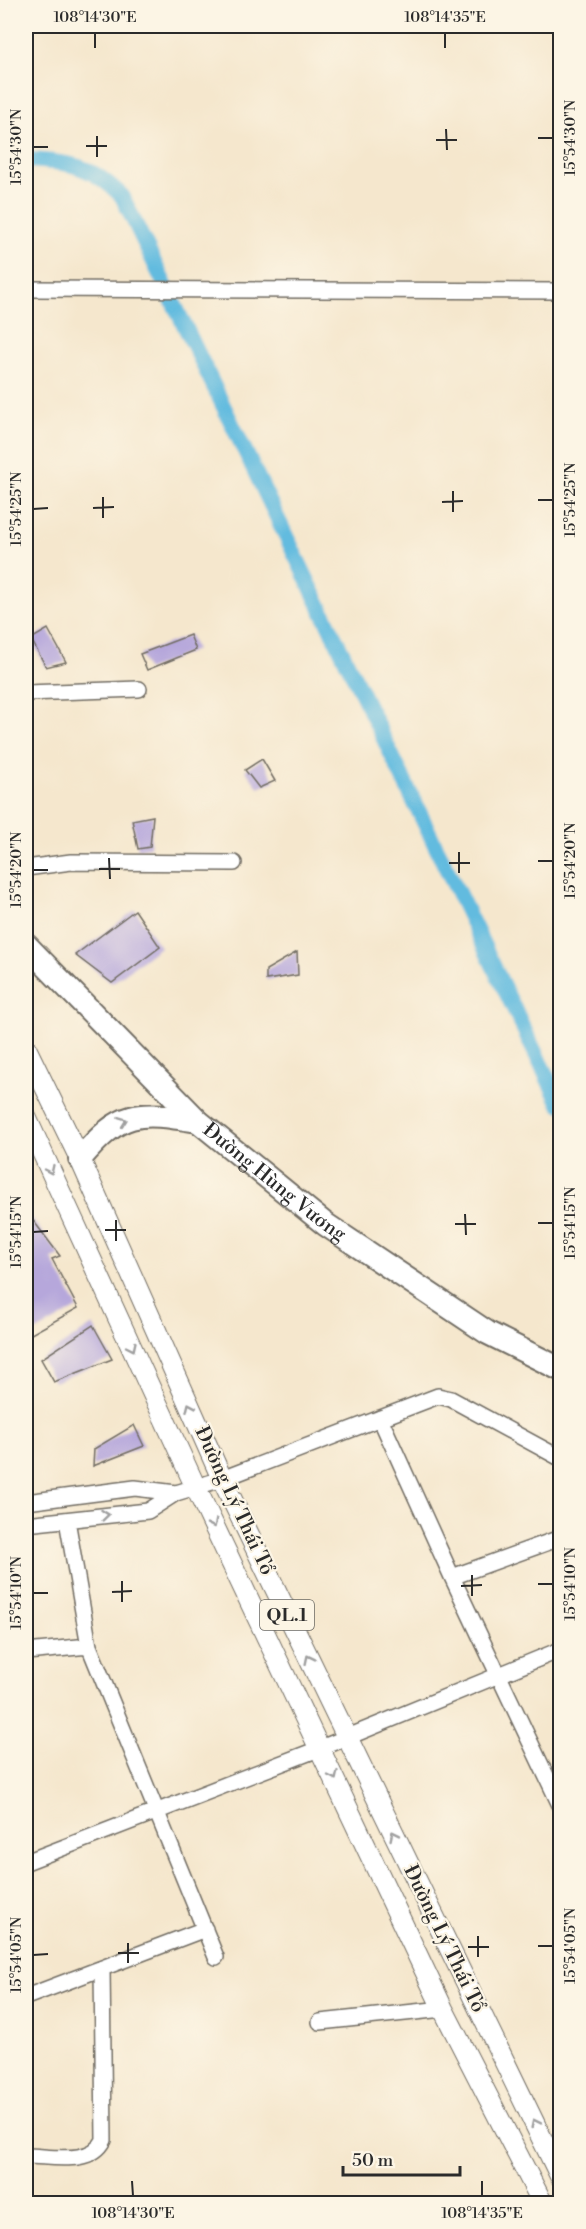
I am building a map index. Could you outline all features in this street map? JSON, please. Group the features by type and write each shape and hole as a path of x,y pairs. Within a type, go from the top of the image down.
{"highway":[{"name":"Đường Hùng Vương","path":"26,945 198,1121 334,1230 488,1334 561,1369"},
{"path":"80,1159 104,1131 120,1120 138,1116 170,1116 198,1121"}],"main road":[{"name":"Đường Lý Thái Tổ","path":"26,1048 80,1159 222,1479 561,2176"},
{"name":"Đường Lý Thái Tổ","path":"26,1117 196,1488 443,2009 543,2204"},
{"path":"35,1137 64,1125"},
{"path":"386,1887 412,1873"},
{"path":"443,2009 472,1997"}],"street":[{"path":"26,289 561,291"},
{"path":"26,693 139,689"},
{"path":"26,868 71,862 234,863"},
{"path":"26,1524 148,1511 176,1493 222,1479 438,1396 451,1399 561,1458"},
{"path":"380,1418 452,1577 561,1805"},
{"path":"26,1502 135,1488 176,1493"},
{"path":"67,1520 89,1646 216,1958"},
{"path":"452,1577 561,1538"},
{"path":"26,1652 89,1646"},
{"path":"26,1862 321,1748 561,1650"},
{"path":"26,1996 205,1929"},
{"path":"26,2156 89,2156 99,2150 104,2139 102,1968"},
{"path":"320,2022 443,2009"}],"building":[{"path":"48,629 66,662 46,667 31,639"},
{"path":"190,635 196,650 147,670 140,654"},
{"path":"262,759 275,781 259,788 245,770"},
{"path":"153,816 150,847 138,849 132,820"},
{"path":"135,910 160,947 112,983 75,955"},
{"path":"297,952 298,975 266,980 266,970"},
{"path":"26,1211 60,1256 52,1259 78,1308 26,1337"},
{"path":"93,1325 112,1359 54,1382 41,1359"},
{"path":"134,1425 144,1446 93,1466 94,1449"}],"waterway":[{"path":"26,160 67,164 89,171 122,196 560,1104"}]}
